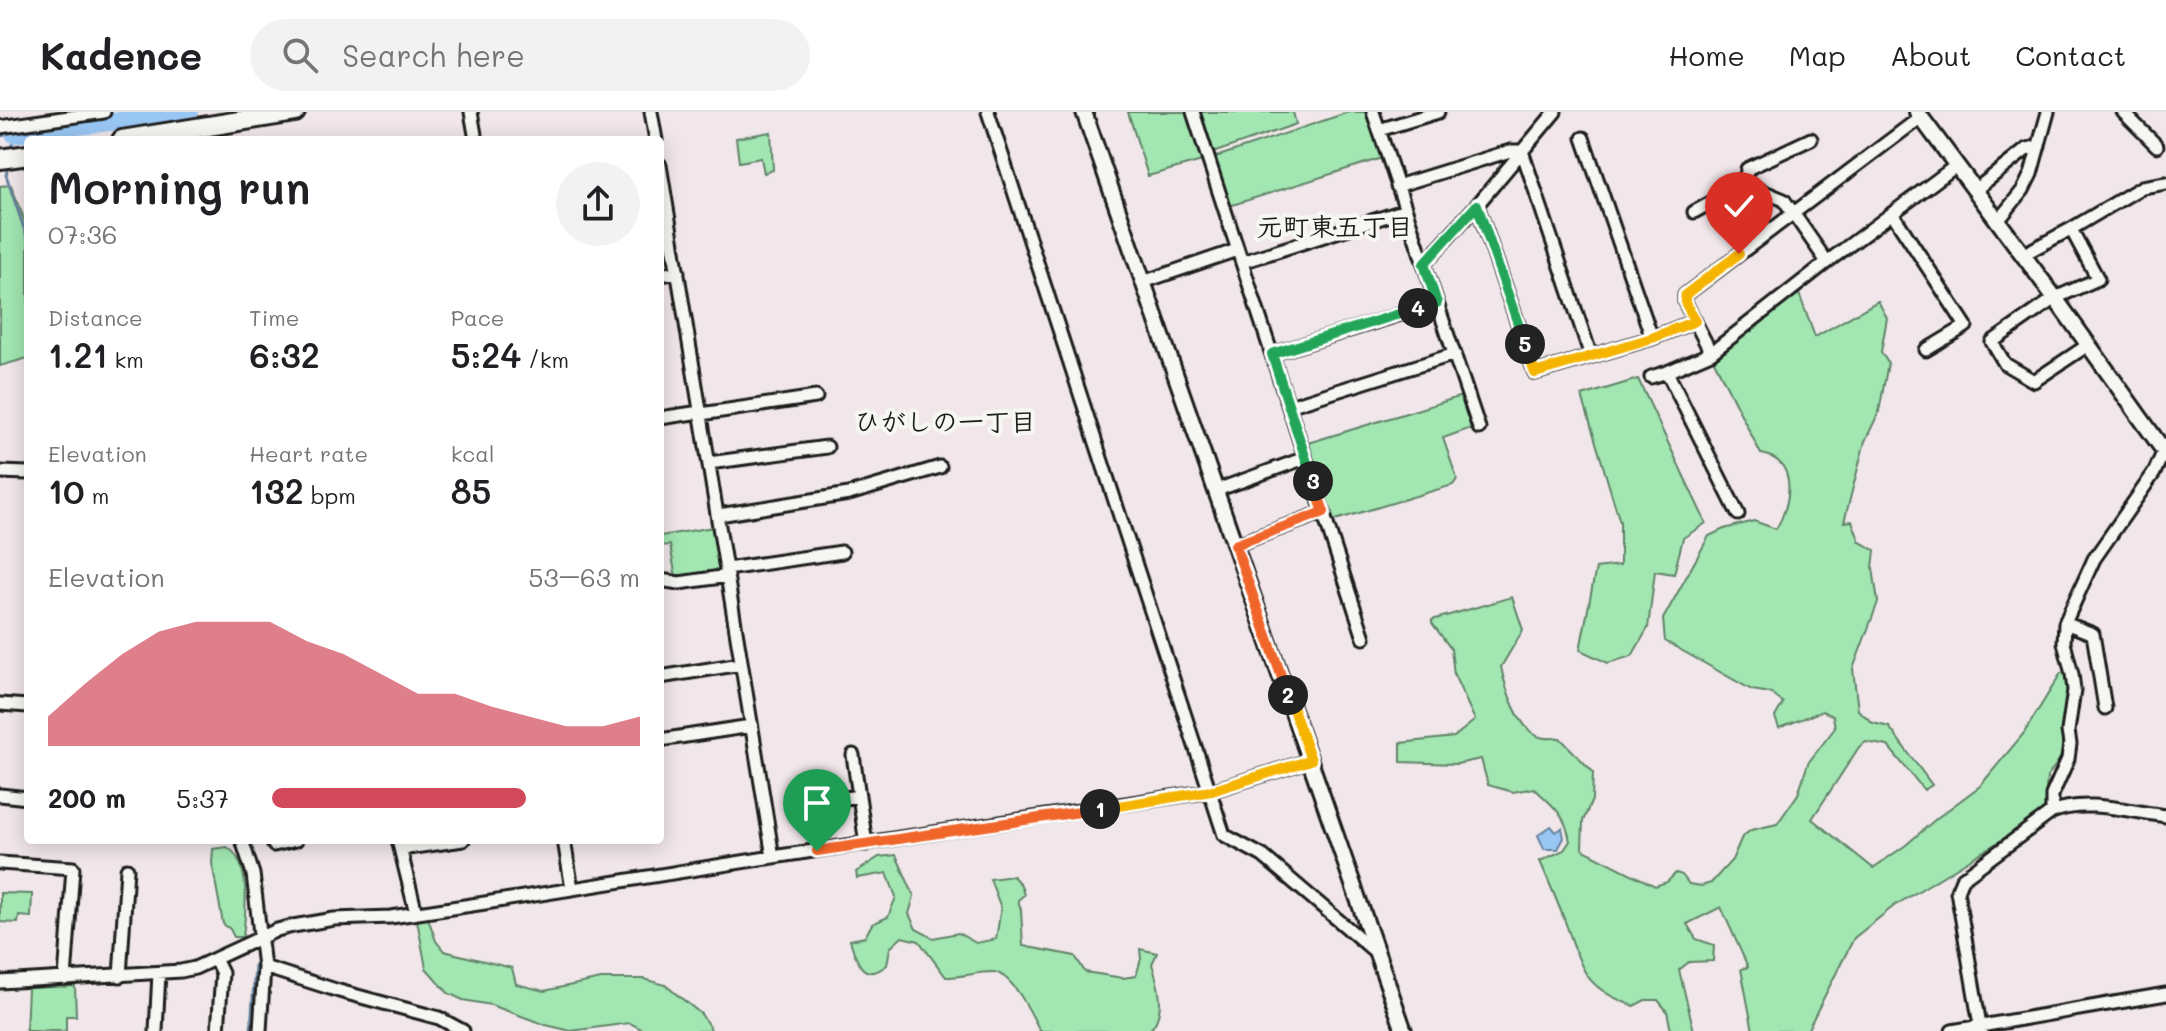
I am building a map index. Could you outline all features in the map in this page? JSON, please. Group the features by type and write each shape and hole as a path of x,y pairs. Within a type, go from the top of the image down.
{"main road":[{"path":"172,136 209,133 295,112"},
{"path":"0,159 24,156"}],"street":[{"path":"0,127 104,112"},
{"path":"471,112 475,136"},
{"path":"651,112 655,136"},
{"path":"988,112 1224,835 1263,856 1379,955"},
{"path":"1084,112 1404,1031"},
{"path":"1193,112 1364,638"},
{"path":"1373,112 1479,428"},
{"path":"1379,130 1438,112"},
{"path":"1424,264 1555,112"},
{"path":"1998,221 2023,190 2031,174 2048,112"},
{"path":"2123,112 2157,146"},
{"path":"1711,353 1685,302 1685,295 1919,115 2165,449 2134,505 2108,535 2094,559 2065,623 2064,643 2074,690 2068,731 2068,759 2055,782 2052,812"},
{"path":"1583,138 1652,338"},
{"path":"1745,184 1747,169 1811,139"},
{"path":"1975,190 2027,149 2039,146"},
{"path":"1397,186 1510,151 1522,151"},
{"path":"1522,151 1591,356"},
{"path":"1651,377 1711,353 1957,165"},
{"path":"2024,254 2142,187 2166,183"},
{"path":"1745,184 1784,200 1827,262"},
{"path":"1694,212 1745,184"},
{"path":"664,189 773,857"},
{"path":"1477,205 1535,373 1652,338 1695,321"},
{"path":"1242,262 1406,210"},
{"path":"1892,213 1966,326 1926,350"},
{"path":"2071,229 2098,279 2055,298 1992,342 2005,364 2034,381 2088,345"},
{"path":"1143,282 1237,250"},
{"path":"664,274 678,272"},
{"path":"1272,354 1437,303"},
{"path":"1289,406 1455,354"},
{"path":"1667,372 1738,514"},
{"path":"664,418 816,397"},
{"path":"709,463 827,447"},
{"path":"1217,490 1305,458"},
{"path":"719,515 849,494 940,467"},
{"path":"0,472 24,473"},
{"path":"1235,545 1324,512"},
{"path":"664,581 679,583 842,552"},
{"path":"2065,623 2093,634 2105,708"},
{"path":"664,676 741,664"},
{"path":"0,704 24,706"},
{"path":"664,739 751,726"},
{"path":"853,755 866,844"},
{"path":"0,982 120,976 195,968 277,930 293,926 334,919 416,913 1211,791 1311,760"},
{"path":"0,795 24,797"},
{"path":"810,803 859,796"},
{"path":"1981,1029 1958,886 1962,879 2052,812 2066,807 2093,807 2166,816"},
{"path":"243,844 253,874 264,967 260,1031"},
{"path":"274,845 278,844"},
{"path":"565,844 572,889"},
{"path":"400,845 416,913"},
{"path":"0,863 73,868 65,979"},
{"path":"120,976 127,869"},
{"path":"215,959 222,973 218,1031"},
{"path":"264,967 439,1018 463,1031"},
{"path":"156,1031 159,973"},
{"path":"1952,1031 1981,1029 2166,994"}],"green space":[{"path":"1128,112 1186,112 1202,161 1148,176"},
{"path":"1198,112 1293,112 1296,124 1210,154"},
{"path":"1349,112 1368,112 1382,158 1229,206 1213,158"},
{"path":"771,132 773,170 764,173 761,158 739,162 736,138"},
{"path":"11,185 24,219 24,359 0,366 0,186"},
{"path":"1798,291 1815,337 1878,301 1887,318 1881,352 1888,363 1879,412 1865,441 1844,522 1852,521 1860,542 1875,550 1873,568 1878,602 1853,669 1858,710 1873,723 1889,727 1932,785 1924,790 1888,746 1866,742 1859,747 1812,819 1873,868 1980,786 2024,733 2061,673 2068,672 2062,756 2047,777 2044,814 1894,906 1854,938 1807,1031 1753,1031 1741,969 1748,967 1721,907 1687,924 1696,939 1714,945 1713,961 1689,962 1679,970 1694,1031 1671,1031 1667,1011 1658,1000 1645,1000 1634,1006 1604,992 1587,976 1540,861 1564,850 1570,841 1562,817 1553,806 1534,788 1513,792 1488,785 1481,759 1457,764 1401,762 1401,743 1454,737 1475,720 1454,675 1451,649 1432,620 1512,597 1523,630 1501,667 1514,707 1532,733 1542,738 1560,738 1593,772 1592,800 1583,821 1582,849 1655,886 1667,882 1676,873 1689,884 1701,886 1711,883 1732,860 1742,837 1751,830 1777,824 1798,794 1808,763 1835,728 1833,716 1822,711 1779,728 1775,717 1783,703 1771,693 1752,690 1665,641 1663,619 1709,536 1754,521 1776,529 1781,519 1788,496 1786,474 1773,458 1761,454 1712,357"},
{"path":"1638,379 1706,523 1683,538 1674,574 1655,571 1648,628 1632,656 1608,663 1580,650 1596,568 1620,565 1620,522 1582,396"},
{"path":"1462,396 1471,428 1443,438 1457,479 1453,485 1332,521 1308,443"},
{"path":"713,527 719,573 676,578 670,545 664,546 664,535"},
{"path":"227,847 235,854 243,875 246,901 243,937 234,937 223,924 212,863 213,849"},
{"path":"896,855 914,896 909,914 916,929 933,938 958,933 976,943 996,939 1001,908 990,879 1013,876 1021,885 1024,895 1018,900 1023,946 1075,956 1085,972 1123,978 1136,976 1141,959 1140,949 1157,953 1152,964 1160,999 1155,1024 1149,1031 1040,1031 1007,979 992,972 946,977 919,941 902,937 890,948 887,965 872,972 866,971 858,962 850,940 865,937 872,924 888,917 896,897 887,873 857,878 856,872 879,857"},
{"path":"0,893 32,894 31,917 19,916 18,923 0,922"},
{"path":"427,915 436,941 444,951 512,968 516,984 544,991 601,979 644,979 665,985 701,1014 712,1031 645,1031 630,1023 571,1031 491,1005 463,1000 448,993 426,968 417,920"},
{"path":"75,986 76,1016 66,1016 66,1031 26,1031 28,988"}],"water":[{"path":"1551,826 1556,832 1562,828 1564,838 1558,849 1544,849 1538,835"}],"waterway":[{"path":"14,134 189,112"},
{"path":"0,136 14,134 11,152"},
{"path":"9,163 6,175 24,228"},
{"path":"249,882 253,932"},
{"path":"251,1031 255,964"}],"district":[{"name":"元町東五丁目","path":"1335,227"},
{"name":"ひがしの一丁目","path":"945,422"}],"route":[{"path":"817,851 1211,791 1311,760 1235,545 1324,512 1272,354 1437,303 1424,264 1477,205 1535,373 1652,338 1695,321 1685,302 1685,295 1739,254"}]}
